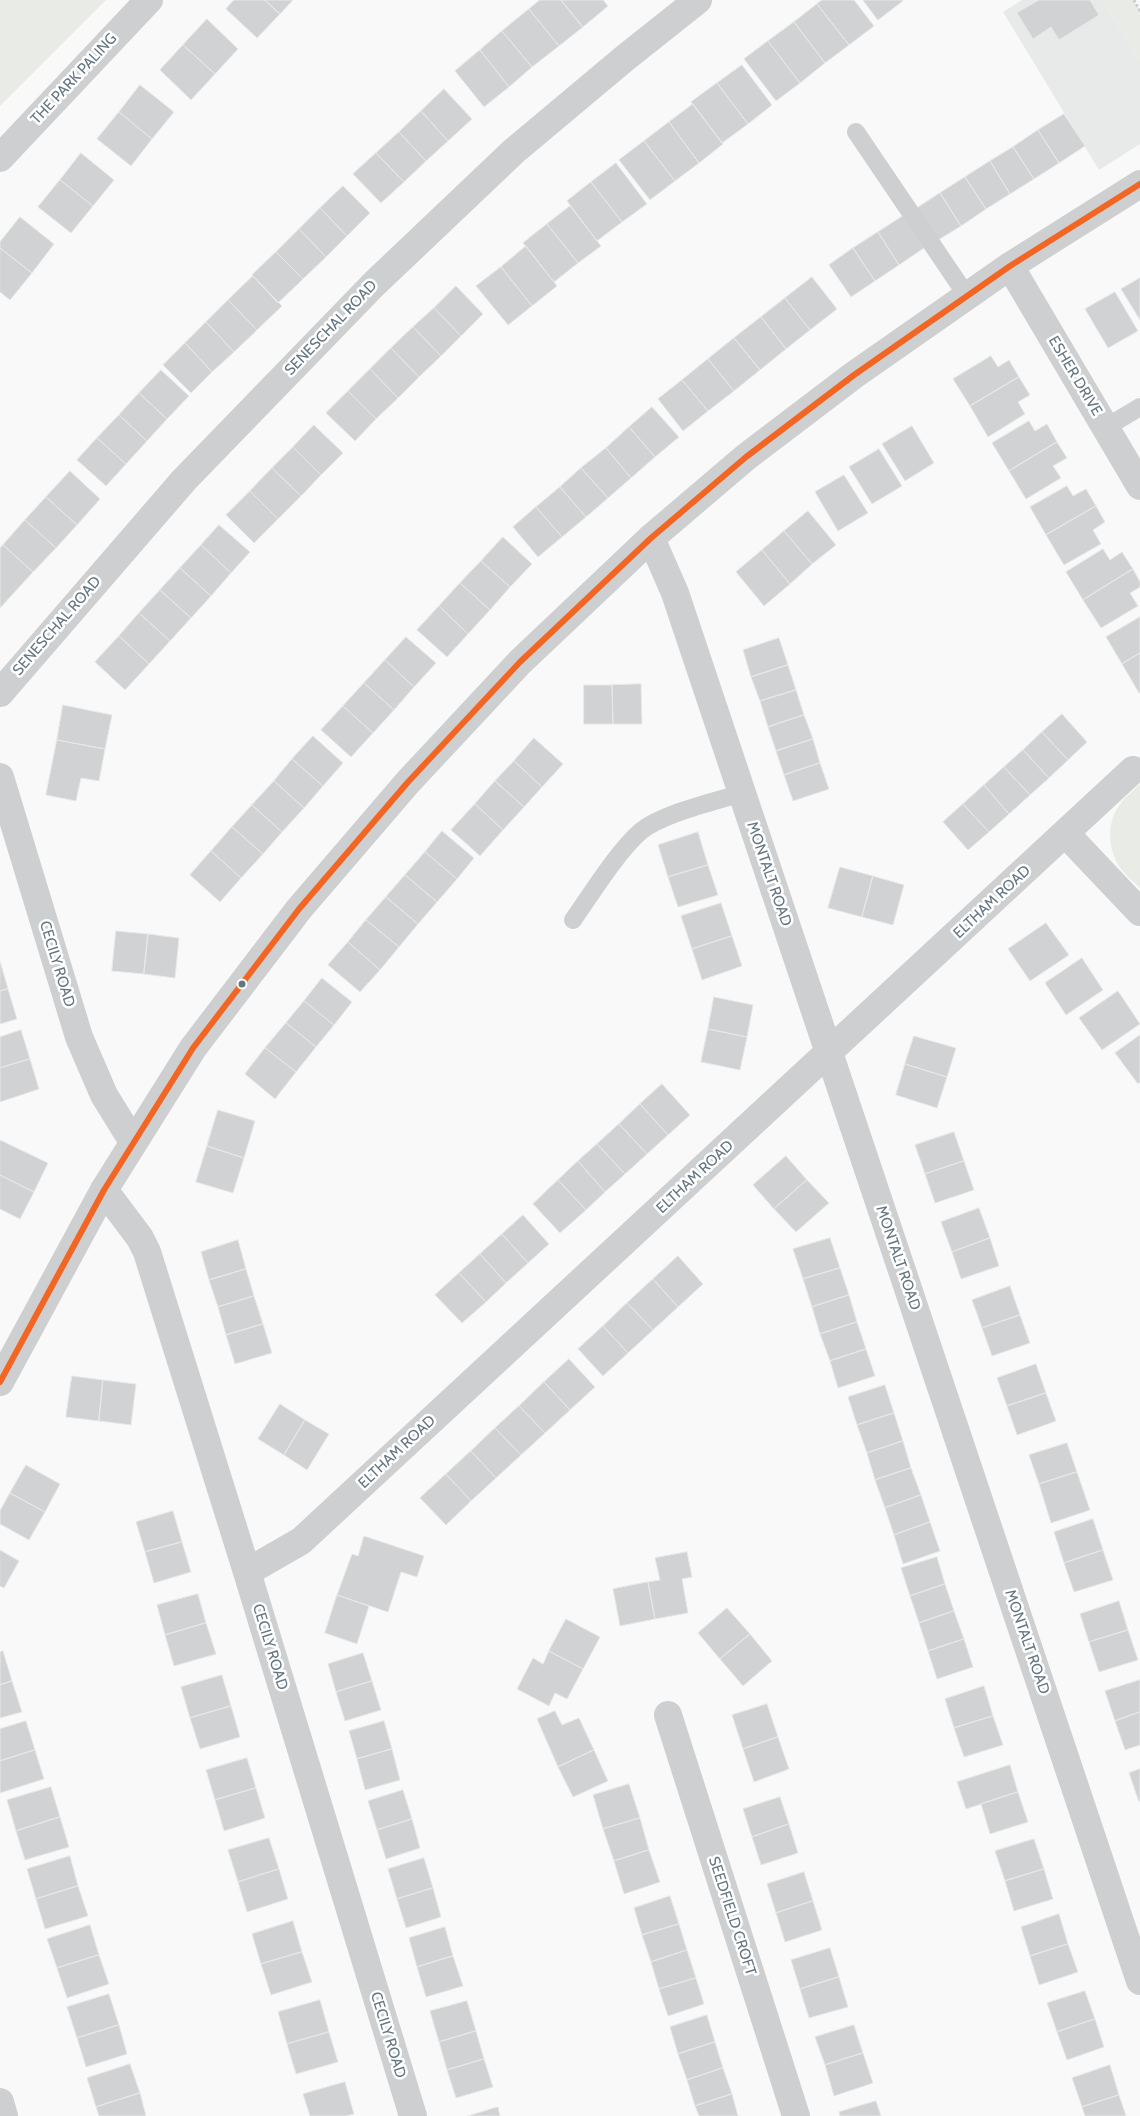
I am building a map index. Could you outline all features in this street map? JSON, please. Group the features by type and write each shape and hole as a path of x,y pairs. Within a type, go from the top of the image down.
{"street":[{"name":"THE PARK PALING","path":"0,158 149,0"},
{"name":"SENESCHAL ROAD","path":"0,693 184,480 374,284 514,151 698,0"},
{"path":"0,1382 104,1190 193,1048 299,909 408,782 520,662 651,538 746,458 854,375 966,296 1140,184"},
{"name":"ESHER DRIVE","path":"1010,266 1140,486"},
{"name":"MONTALT ROAD","path":"651,538 675,593 1140,1981"},
{"name":"ELTHAM ROAD","path":"248,1572 301,1541 1133,770"},
{"name":"CECILY ROAD","path":"0,777 79,1037 91,1070 118,1121 133,1142"},
{"path":"1066,834 1140,912"},
{"name":"CECILY ROAD","path":"104,1190 140,1238 147,1252 248,1572 413,2116"},
{"name":"SEEDFIELD CROFT","path":"668,1715 796,2116"},
{"path":"0,2102 4,2116"}],"lane":[{"path":"856,132 966,296"},
{"path":"1105,428 1140,407"},
{"path":"573,920 620,855 641,831 659,821 742,792"}],"path":[{"path":"1134,0 1140,10"}],"shaded area":[{"path":"0,0 106,0 0,106"},
{"path":"1022,0 1102,0 1140,62 1140,144 1099,170 1003,12"},
{"path":"1102,0 1134,0 1140,11 1140,62"},
{"path":"1140,784 1140,888 1123,872 1116,861 1110,836 1116,810 1125,798"}],"building":[{"path":"234,0 265,0 280,14 257,38 226,9"},
{"path":"265,0 293,0 280,14"},
{"path":"540,0 561,0 583,27 559,46 529,9"},
{"path":"561,0 603,0 608,6 583,27"},
{"path":"822,0 854,0 874,26 849,45 817,4"},
{"path":"863,0 902,0 903,1 878,20"},
{"path":"1039,0 1090,0 1099,15 1059,40 1051,27 1033,39 1017,13"},
{"path":"817,4 849,45 825,63 794,22"},
{"path":"529,9 559,46 532,67 502,31"},
{"path":"207,19 238,49 215,74 183,45"},
{"path":"794,22 825,63 800,83 768,41"},
{"path":"502,31 532,67 509,87 480,50"},
{"path":"768,41 800,83 776,101 744,59"},
{"path":"183,45 215,74 191,100 160,70"},
{"path":"480,50 509,87 484,107 455,71"},
{"path":"742,65 772,105 748,124 717,83"},
{"path":"717,83 748,124 722,143 691,102"},
{"path":"140,85 174,112 152,139 119,112"},
{"path":"444,89 472,119 448,141 421,111"},
{"path":"693,104 723,144 699,163 669,122"},
{"path":"421,111 448,141 426,161 399,132"},
{"path":"119,112 152,139 131,166 97,139"},
{"path":"1064,114 1085,146 1059,163 1038,130"},
{"path":"669,122 699,163 675,181 644,141"},
{"path":"1038,130 1059,163 1034,179 1013,147"},
{"path":"399,132 426,161 404,182 376,153"},
{"path":"644,141 675,181 650,200 619,160"},
{"path":"1013,147 1034,179 1010,194 990,161"},
{"path":"81,153 114,180 93,206 60,180"},
{"path":"376,153 404,182 381,203 353,174"},
{"path":"990,161 1010,194 986,209 965,177"},
{"path":"616,163 647,204 622,222 591,182"},
{"path":"965,177 986,209 961,226 940,193"},
{"path":"60,180 93,206 71,233 38,207"},
{"path":"591,182 622,222 597,241 567,201"},
{"path":"343,186 370,213 347,236 320,208"},
{"path":"940,193 961,226 935,242 914,210"},
{"path":"570,206 601,246 578,263 547,224"},
{"path":"320,208 347,236 326,257 299,229"},
{"path":"903,216 924,248 899,265 878,232"},
{"path":"20,217 54,244 32,273 0,248 0,242"},
{"path":"547,224 578,263 554,282 523,243"},
{"path":"299,229 326,257 303,279 276,252"},
{"path":"878,232 899,265 875,281 853,248"},
{"path":"526,246 557,286 532,306 501,267"},
{"path":"0,248 32,273 10,300 0,292"},
{"path":"853,248 875,281 851,297 829,265"},
{"path":"276,252 303,279 278,303 252,275"},
{"path":"501,267 532,306 508,325 476,286"},
{"path":"253,276 282,306 257,330 228,300"},
{"path":"812,277 837,309 810,330 785,298"},
{"path":"1140,278 1140,320 1121,289"},
{"path":"456,286 483,314 461,336 434,308"},
{"path":"1115,292 1138,331 1108,348 1085,309"},
{"path":"785,298 810,330 786,349 761,317"},
{"path":"228,300 257,330 234,352 206,322"},
{"path":"434,308 461,336 441,356 413,327"},
{"path":"761,317 786,349 760,370 734,338"},
{"path":"206,322 234,352 212,372 185,343"},
{"path":"413,327 441,356 419,377 391,348"},
{"path":"734,338 760,370 734,391 708,359"},
{"path":"185,343 212,372 191,393 163,365"},
{"path":"391,348 419,377 398,398 370,369"},
{"path":"991,356 998,367 1009,360 1019,377 970,406 953,379"},
{"path":"708,359 734,391 708,411 682,380"},
{"path":"370,369 398,398 376,419 348,391"},
{"path":"161,370 189,396 167,419 139,393"},
{"path":"1019,377 1030,395 1018,402 1025,414 988,437 970,406"},
{"path":"682,380 708,411 683,431 658,399"},
{"path":"348,391 376,419 355,441 326,413"},
{"path":"139,393 167,419 147,441 119,415"},
{"path":"652,407 679,437 655,457 629,427"},
{"path":"119,415 147,441 126,464 97,438"},
{"path":"1029,421 1035,431 1047,424 1057,442 1009,471 992,443"},
{"path":"314,425 343,453 321,475 293,447"},
{"path":"912,426 934,463 905,481 882,444"},
{"path":"629,427 655,457 631,478 606,448"},
{"path":"97,438 126,464 106,486 77,460"},
{"path":"1057,442 1067,458 1053,466 1061,478 1026,499 1009,471"},
{"path":"293,447 321,475 301,496 272,468"},
{"path":"606,448 631,478 608,498 581,468"},
{"path":"879,449 902,486 872,504 849,467"},
{"path":"272,468 301,496 278,519 250,491"},
{"path":"581,468 608,498 586,517 560,487"},
{"path":"70,471 100,499 77,525 46,497"},
{"path":"844,475 868,513 838,531 815,492"},
{"path":"1067,486 1073,496 1086,489 1096,506 1046,535 1030,507"},
{"path":"560,487 586,517 562,537 536,507"},
{"path":"250,491 278,519 254,543 226,515"},
{"path":"46,497 77,525 56,548 25,520"},
{"path":"1096,506 1105,522 1093,530 1101,544 1064,565 1046,535"},
{"path":"536,507 562,537 538,557 513,527"},
{"path":"808,511 836,545 812,564 784,531"},
{"path":"25,520 56,548 33,572 3,545"},
{"path":"219,525 250,552 231,573 201,545"},
{"path":"784,531 812,564 790,584 762,550"},
{"path":"503,537 532,564 510,587 481,561"},
{"path":"3,545 33,572 0,608 0,548"},
{"path":"201,545 231,573 211,596 180,568"},
{"path":"1103,549 1110,560 1122,552 1133,569 1083,600 1066,572"},
{"path":"762,550 790,584 764,606 736,572"},
{"path":"481,561 510,587 490,610 460,583"},
{"path":"180,568 211,596 191,618 160,590"},
{"path":"1133,569 1140,582 1140,587 1130,593 1138,606 1101,628 1083,600"},
{"path":"460,583 490,610 468,634 439,606"},
{"path":"160,590 191,618 170,641 139,613"},
{"path":"439,606 468,634 447,657 417,630"},
{"path":"139,613 170,641 149,664 119,636"},
{"path":"1140,617 1140,653 1122,664 1106,637"},
{"path":"119,636 149,664 125,690 95,662"},
{"path":"406,637 436,663 414,687 385,660"},
{"path":"779,638 788,665 751,677 743,650"},
{"path":"1140,653 1140,693 1139,693 1122,664"},
{"path":"385,660 414,687 394,710 364,683"},
{"path":"788,665 796,690 760,701 751,677"},
{"path":"364,683 394,710 373,733 343,706"},
{"path":"641,684 642,724 613,724 612,685"},
{"path":"584,685 612,685 613,724 584,724"},
{"path":"796,690 804,715 768,727 760,701"},
{"path":"63,705 112,715 105,749 57,740"},
{"path":"343,706 373,733 351,757 321,730"},
{"path":"1062,714 1087,742 1068,760 1042,732"},
{"path":"804,715 813,739 776,751 768,727"},
{"path":"1042,732 1068,760 1049,778 1023,750"},
{"path":"313,736 343,763 323,786 292,759"},
{"path":"534,738 563,764 542,787 514,761"},
{"path":"813,739 820,763 784,775 776,751"},
{"path":"57,740 105,749 99,781 81,778 76,801 46,795"},
{"path":"1023,750 1049,778 1030,795 1004,767"},
{"path":"292,759 323,786 304,808 274,781"},
{"path":"514,761 542,787 524,807 495,781"},
{"path":"820,763 829,789 793,801 784,775"},
{"path":"1004,767 1030,795 1009,814 984,785"},
{"path":"274,781 304,808 282,832 252,805"},
{"path":"495,781 524,807 503,830 475,804"},
{"path":"984,785 1009,814 989,832 963,804"},
{"path":"475,804 503,830 480,856 451,830"},
{"path":"963,804 989,832 968,850 943,822"},
{"path":"252,805 282,832 263,854 232,827"},
{"path":"232,827 263,854 241,878 211,851"},
{"path":"442,831 474,858 457,879 425,852"},
{"path":"698,832 708,865 668,877 658,845"},
{"path":"211,851 241,878 220,902 190,875"},
{"path":"425,852 457,879 437,902 405,875"},
{"path":"708,865 718,895 678,907 668,877"},
{"path":"840,867 873,876 862,917 828,908"},
{"path":"405,875 437,902 418,924 386,897"},
{"path":"873,876 904,885 893,925 862,917"},
{"path":"386,897 418,924 399,947 366,920"},
{"path":"721,903 732,936 692,949 681,916"},
{"path":"366,920 399,947 380,970 348,942"},
{"path":"1046,923 1069,955 1030,981 1008,949"},
{"path":"116,931 148,934 144,974 112,971"},
{"path":"148,934 179,938 175,978 144,974"},
{"path":"732,936 742,966 702,980 692,949"},
{"path":"348,942 380,970 360,992 328,965"},
{"path":"1082,958 1103,990 1066,1015 1045,983"},
{"path":"0,961 8,989 0,991"},
{"path":"322,978 352,1002 334,1025 304,1001"},
{"path":"8,989 17,1019 0,1024 0,991"},
{"path":"1118,991 1140,1024 1102,1050 1079,1018"},
{"path":"714,997 753,1005 747,1037 708,1029"},
{"path":"304,1001 334,1025 316,1047 286,1023"},
{"path":"286,1023 316,1047 296,1072 265,1048"},
{"path":"708,1029 747,1037 740,1070 701,1062"},
{"path":"21,1030 30,1059 0,1068 0,1037"},
{"path":"1140,1035 1140,1082 1138,1084 1115,1053"},
{"path":"914,1036 956,1048 947,1077 905,1064"},
{"path":"265,1048 296,1072 275,1099 245,1074"},
{"path":"30,1059 39,1089 0,1102 0,1068"},
{"path":"905,1064 947,1077 937,1108 896,1095"},
{"path":"662,1084 690,1115 668,1135 640,1104"},
{"path":"640,1104 668,1135 647,1154 619,1124"},
{"path":"218,1110 255,1121 244,1158 207,1146"},
{"path":"619,1124 647,1154 625,1174 597,1144"},
{"path":"954,1132 964,1161 925,1174 915,1145"},
{"path":"0,1140 48,1163 34,1192 0,1175"},
{"path":"597,1144 625,1174 605,1192 578,1161"},
{"path":"207,1146 244,1158 233,1193 196,1182"},
{"path":"786,1156 807,1180 774,1209 753,1185"},
{"path":"578,1161 605,1192 586,1210 558,1180"},
{"path":"964,1161 974,1190 935,1203 925,1174"},
{"path":"0,1175 34,1192 20,1219 0,1209"},
{"path":"558,1180 586,1210 560,1233 533,1204"},
{"path":"807,1180 829,1203 796,1232 774,1209"},
{"path":"979,1208 990,1238 952,1252 941,1222"},
{"path":"523,1215 549,1244 528,1263 502,1234"},
{"path":"502,1234 528,1263 506,1283 480,1254"},
{"path":"830,1238 840,1268 803,1279 793,1249"},
{"path":"990,1238 999,1266 961,1279 952,1252"},
{"path":"238,1240 246,1269 209,1280 201,1252"},
{"path":"480,1254 506,1283 486,1302 459,1273"},
{"path":"678,1256 703,1284 678,1307 653,1279"},
{"path":"840,1268 849,1295 812,1307 803,1279"},
{"path":"246,1269 254,1296 218,1307 209,1280"},
{"path":"459,1273 486,1302 462,1323 435,1295"},
{"path":"653,1279 678,1307 653,1330 627,1303"},
{"path":"1010,1286 1020,1315 982,1328 972,1300"},
{"path":"849,1295 857,1322 820,1334 812,1307"},
{"path":"254,1296 263,1324 226,1335 218,1307"},
{"path":"627,1303 653,1330 628,1353 603,1326"},
{"path":"1020,1315 1030,1343 992,1356 982,1328"},
{"path":"857,1322 866,1349 830,1361 820,1334"},
{"path":"263,1324 272,1353 235,1364 226,1335"},
{"path":"603,1326 628,1353 603,1376 578,1349"},
{"path":"866,1349 875,1376 838,1388 830,1361"},
{"path":"569,1359 595,1387 570,1410 544,1382"},
{"path":"1036,1364 1046,1393 1007,1406 997,1378"},
{"path":"72,1376 103,1380 99,1421 66,1417"},
{"path":"103,1380 136,1384 131,1425 99,1421"},
{"path":"544,1382 570,1410 545,1433 519,1406"},
{"path":"885,1385 894,1413 857,1425 848,1397"},
{"path":"1046,1393 1056,1421 1017,1435 1007,1406"},
{"path":"280,1404 305,1420 284,1455 258,1439"},
{"path":"519,1406 545,1433 521,1455 495,1428"},
{"path":"894,1413 903,1441 867,1453 857,1425"},
{"path":"305,1420 329,1434 307,1470 284,1455"},
{"path":"495,1428 521,1455 496,1478 471,1451"},
{"path":"903,1441 911,1468 875,1480 867,1453"},
{"path":"1067,1443 1077,1472 1039,1484 1029,1455"},
{"path":"471,1451 496,1478 471,1501 446,1474"},
{"path":"26,1465 60,1484 45,1512 10,1493"},
{"path":"911,1468 921,1495 885,1508 875,1480"},
{"path":"1077,1472 1090,1510 1051,1523 1039,1484"},
{"path":"446,1474 471,1501 446,1525 420,1498"},
{"path":"10,1493 45,1512 29,1540 0,1524 0,1511"},
{"path":"921,1495 930,1522 894,1535 885,1508"},
{"path":"173,1511 182,1542 145,1552 136,1522"},
{"path":"1093,1519 1103,1550 1064,1563 1054,1532"},
{"path":"930,1522 940,1551 903,1564 894,1535"},
{"path":"364,1536 424,1556 417,1577 401,1572 388,1612 337,1595 352,1554 358,1556"},
{"path":"182,1542 191,1572 154,1583 145,1552"},
{"path":"0,1550 19,1561 4,1588 0,1586"},
{"path":"1103,1550 1113,1580 1074,1592 1064,1563"},
{"path":"687,1552 692,1577 682,1579 688,1613 655,1619 648,1582 660,1580 655,1558"},
{"path":"937,1557 945,1584 910,1596 901,1568"},
{"path":"648,1582 655,1619 620,1626 613,1589"},
{"path":"945,1584 954,1611 919,1623 910,1596"},
{"path":"198,1594 206,1623 165,1635 157,1605"},
{"path":"337,1595 369,1606 357,1644 325,1633"},
{"path":"1119,1601 1128,1630 1089,1642 1080,1614"},
{"path":"727,1608 750,1634 720,1659 698,1633"},
{"path":"954,1611 964,1639 928,1651 919,1623"},
{"path":"566,1619 600,1637 583,1669 549,1651"},
{"path":"206,1623 216,1654 174,1666 165,1635"},
{"path":"1128,1630 1138,1660 1099,1672 1089,1642"},
{"path":"750,1634 772,1661 743,1686 720,1659"},
{"path":"964,1639 973,1667 937,1679 928,1651"},
{"path":"3,1651 12,1681 0,1685 0,1652"},
{"path":"549,1651 583,1669 567,1699 555,1693 549,1706 517,1689 533,1658 543,1664"},
{"path":"363,1653 372,1681 336,1692 328,1664"},
{"path":"222,1675 231,1706 190,1718 181,1687"},
{"path":"1140,1680 1140,1712 1115,1721 1105,1691"},
{"path":"12,1681 22,1712 0,1718 0,1685"},
{"path":"372,1681 381,1710 345,1721 336,1692"},
{"path":"984,1686 993,1716 954,1728 945,1699"},
{"path":"767,1704 778,1737 743,1749 732,1715"},
{"path":"231,1706 240,1737 200,1749 190,1718"},
{"path":"555,1711 562,1725 579,1718 594,1750 558,1767 537,1719"},
{"path":"1140,1712 1140,1745 1125,1750 1115,1721"},
{"path":"993,1716 1003,1745 964,1757 954,1728"},
{"path":"26,1721 35,1750 0,1761 0,1729"},
{"path":"384,1721 392,1749 357,1759 349,1731"},
{"path":"778,1737 789,1769 754,1782 743,1749"},
{"path":"392,1749 400,1780 365,1790 357,1759"},
{"path":"35,1750 44,1779 0,1793 0,1761"},
{"path":"594,1750 608,1781 573,1797 558,1767"},
{"path":"247,1758 256,1788 215,1800 206,1770"},
{"path":"1010,1765 1018,1792 966,1809 957,1782"},
{"path":"1140,1769 1140,1801 1139,1802 1129,1773"},
{"path":"629,1784 640,1818 603,1829 593,1795"},
{"path":"51,1787 60,1817 16,1831 7,1800"},
{"path":"256,1788 265,1818 224,1831 215,1800"},
{"path":"403,1790 412,1819 377,1830 368,1801"},
{"path":"1018,1792 1028,1822 990,1834 981,1804"},
{"path":"780,1797 789,1824 752,1837 743,1809"},
{"path":"60,1817 69,1847 25,1860 16,1831"},
{"path":"640,1818 649,1850 614,1861 603,1829"},
{"path":"412,1819 420,1848 386,1859 377,1830"},
{"path":"789,1824 798,1853 761,1865 752,1837"},
{"path":"269,1838 279,1869 238,1882 228,1850"},
{"path":"1034,1839 1044,1869 1005,1881 995,1851"},
{"path":"649,1850 660,1882 624,1894 614,1861"},
{"path":"70,1856 78,1886 36,1899 27,1869"},
{"path":"424,1858 433,1888 397,1899 388,1869"},
{"path":"279,1869 288,1899 247,1912 238,1882"},
{"path":"1044,1869 1053,1899 1014,1911 1005,1881"},
{"path":"804,1872 813,1901 776,1913 767,1884"},
{"path":"78,1886 88,1916 45,1929 36,1899"},
{"path":"433,1888 441,1917 406,1928 397,1899"},
{"path":"670,1896 679,1924 642,1935 634,1908"},
{"path":"813,1901 822,1930 785,1942 776,1913"},
{"path":"1059,1914 1068,1944 1030,1956 1021,1927"},
{"path":"293,1921 302,1952 261,1964 252,1934"},
{"path":"679,1924 687,1950 651,1962 642,1935"},
{"path":"90,1925 99,1955 57,1968 47,1939"},
{"path":"445,1927 453,1956 417,1967 409,1938"},
{"path":"1068,1944 1078,1972 1039,1985 1030,1956"},
{"path":"830,1948 839,1977 800,1989 791,1960"},
{"path":"687,1950 696,1978 659,1989 651,1962"},
{"path":"302,1952 312,1982 271,1995 261,1964"},
{"path":"99,1955 109,1984 67,1998 57,1968"},
{"path":"453,1956 463,1986 426,1997 417,1967"},
{"path":"839,1977 848,2007 809,2018 800,1989"},
{"path":"696,1978 704,2004 668,2016 659,1989"},
{"path":"1085,1991 1095,2019 1057,2032 1047,2003"},
{"path":"109,1994 119,2025 77,2038 67,2007"},
{"path":"320,2000 329,2032 287,2044 278,2012"},
{"path":"467,2001 476,2031 439,2042 430,2011"},
{"path":"707,2015 715,2042 678,2054 670,2027"},
{"path":"1095,2019 1104,2047 1067,2060 1057,2032"},
{"path":"119,2025 127,2054 86,2067 77,2038"},
{"path":"854,2025 863,2053 825,2065 815,2037"},
{"path":"476,2031 484,2059 447,2070 439,2042"},
{"path":"329,2032 338,2062 296,2074 287,2044"},
{"path":"715,2042 723,2068 687,2080 678,2054"},
{"path":"863,2053 873,2083 834,2096 825,2065"},
{"path":"484,2059 493,2087 456,2098 447,2070"},
{"path":"130,2064 140,2093 96,2107 87,2078"},
{"path":"1110,2065 1119,2095 1082,2107 1072,2078"},
{"path":"723,2068 732,2094 695,2106 687,2080"},
{"path":"345,2082 354,2114 346,2116 310,2116 303,2094"},
{"path":"140,2093 146,2116 99,2116 96,2107"},
{"path":"732,2094 738,2116 699,2116 695,2106"},
{"path":"1119,2095 1126,2116 1085,2116 1082,2107"},
{"path":"876,2101 881,2116 840,2116 839,2112"},
{"path":"498,2107 500,2116 468,2116"}],"transit line":[{"path":"0,1382 104,1190 193,1048 299,909 408,782 520,662 651,538 746,457 854,375 1010,266 1140,184"}]}
